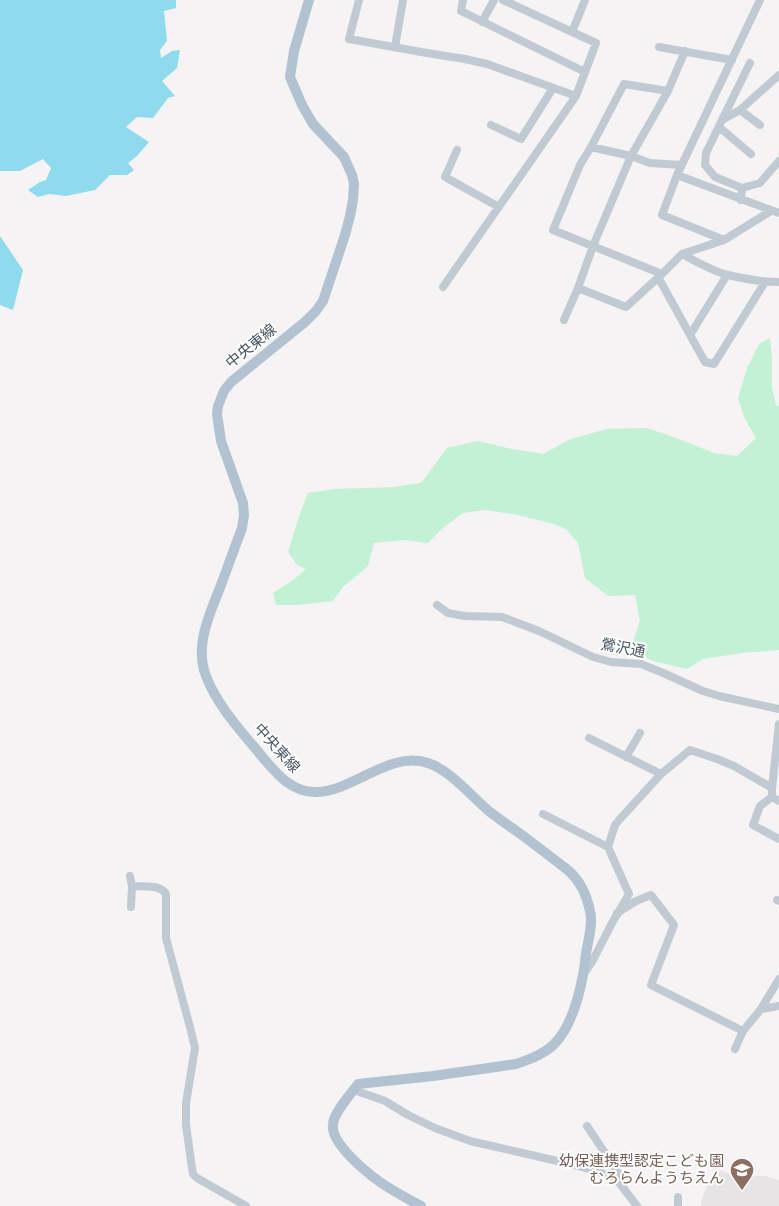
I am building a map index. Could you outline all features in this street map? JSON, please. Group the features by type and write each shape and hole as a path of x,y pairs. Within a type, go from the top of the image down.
{"main road":[{"name":"中央東線","path":"309,0 294,51 290,77 302,106 314,124 344,157 354,184 353,200 345,235 322,301 316,311 306,322 230,382 220,399 217,414 221,441 243,503 244,515 240,534 207,621 202,640 202,662 206,676 224,709 284,781 308,792 329,791 389,765 415,760 427,762 447,773 492,813 569,871 575,877 587,899 591,913 583,974 578,996 570,1018 555,1043 530,1059 516,1064 358,1084 354,1090"},
{"path":"354,1090 334,1118 332,1126 335,1136 354,1160 367,1172 381,1183 421,1206"}],"street":[{"path":"359,0 349,39 487,64 576,96"},
{"path":"395,47 403,0"},
{"path":"463,0 461,11 585,72"},
{"path":"482,22 494,0"},
{"path":"442,287 576,96 596,43 503,0"},
{"path":"572,32 584,0"},
{"path":"724,240 662,215 676,175 760,0"},
{"path":"659,47 732,60"},
{"path":"564,320 631,156 668,91 685,51"},
{"path":"750,63 706,153 705,165 714,177 742,188 760,183 779,161"},
{"path":"720,124 740,110 779,75"},
{"path":"668,91 624,84 580,165 553,230 660,276 705,362 714,364 765,282"},
{"path":"491,125 522,139 553,88"},
{"path":"740,110 760,125"},
{"path":"720,124 751,154"},
{"path":"591,147 631,156 650,163 681,165"},
{"path":"457,150 446,177 499,207"},
{"path":"676,175 775,212"},
{"path":"741,200 742,188"},
{"path":"578,288 626,307 682,254 724,240 775,212"},
{"path":"682,254 727,275 765,282 779,282"},
{"path":"690,335 727,275"},
{"name":"鶯沢通","path":"437,605 448,613 465,616 502,617 539,631 593,657 611,662 641,664 703,691 779,709"},
{"path":"779,724 772,788 776,799 760,806 753,825 779,839"},
{"path":"626,757 640,733"},
{"path":"590,738 661,774"},
{"path":"608,847 615,825 640,795 661,774 690,750 734,766 772,788"},
{"path":"543,814 608,847 629,894 592,962 583,974"},
{"path":"130,876 132,886 131,907"},
{"path":"132,886 158,887 164,890 166,894 166,938 195,1048 186,1104 186,1125 193,1174 246,1206"},
{"path":"617,913 636,901 651,895 674,926 651,985 743,1031"},
{"path":"736,1049 743,1031 761,1009 779,979"},
{"path":"761,1009 779,1006"},
{"path":"354,1090 384,1101 435,1128 470,1141 595,1170 608,1175 616,1180 637,1206"},
{"path":"587,1126 621,1177 624,1190"},
{"path":"678,1197 678,1206"}],"shaded area":[{"name":"幼保連携型認定こども園 むろらんようちえん","path":"719,1170 737,1176 765,1176 779,1180 779,1206 701,1206 708,1184"}],"green space":[{"path":"770,338 772,388 776,405 779,406 779,650 703,659 687,669 653,661 630,650 640,621 635,595 608,596 585,578 578,543 566,529 518,515 485,510 463,513 444,527 428,543 404,540 374,543 368,566 343,587 333,601 276,605 273,593 306,569 297,565 288,552 308,493 334,489 394,487 421,483 447,448 478,441 543,454 571,439 607,429 647,428 714,453 737,456 756,438 744,417 738,398 747,368 759,344"}],"water":[{"path":"0,0 176,0 176,8 164,11 167,41 160,50 161,58 172,51 180,50 177,68 162,81 175,96 168,98 153,118 137,117 126,127 149,142 128,163 134,170 127,175 110,175 95,190 66,196 49,194 38,197 28,190 46,180 51,168 43,159 20,171 0,171"},
{"path":"0,236 23,270 13,310 0,305"}],"place":[{"name":"幼保連携型認定こども園 むろらんようちえん","path":"742,1191"}]}
